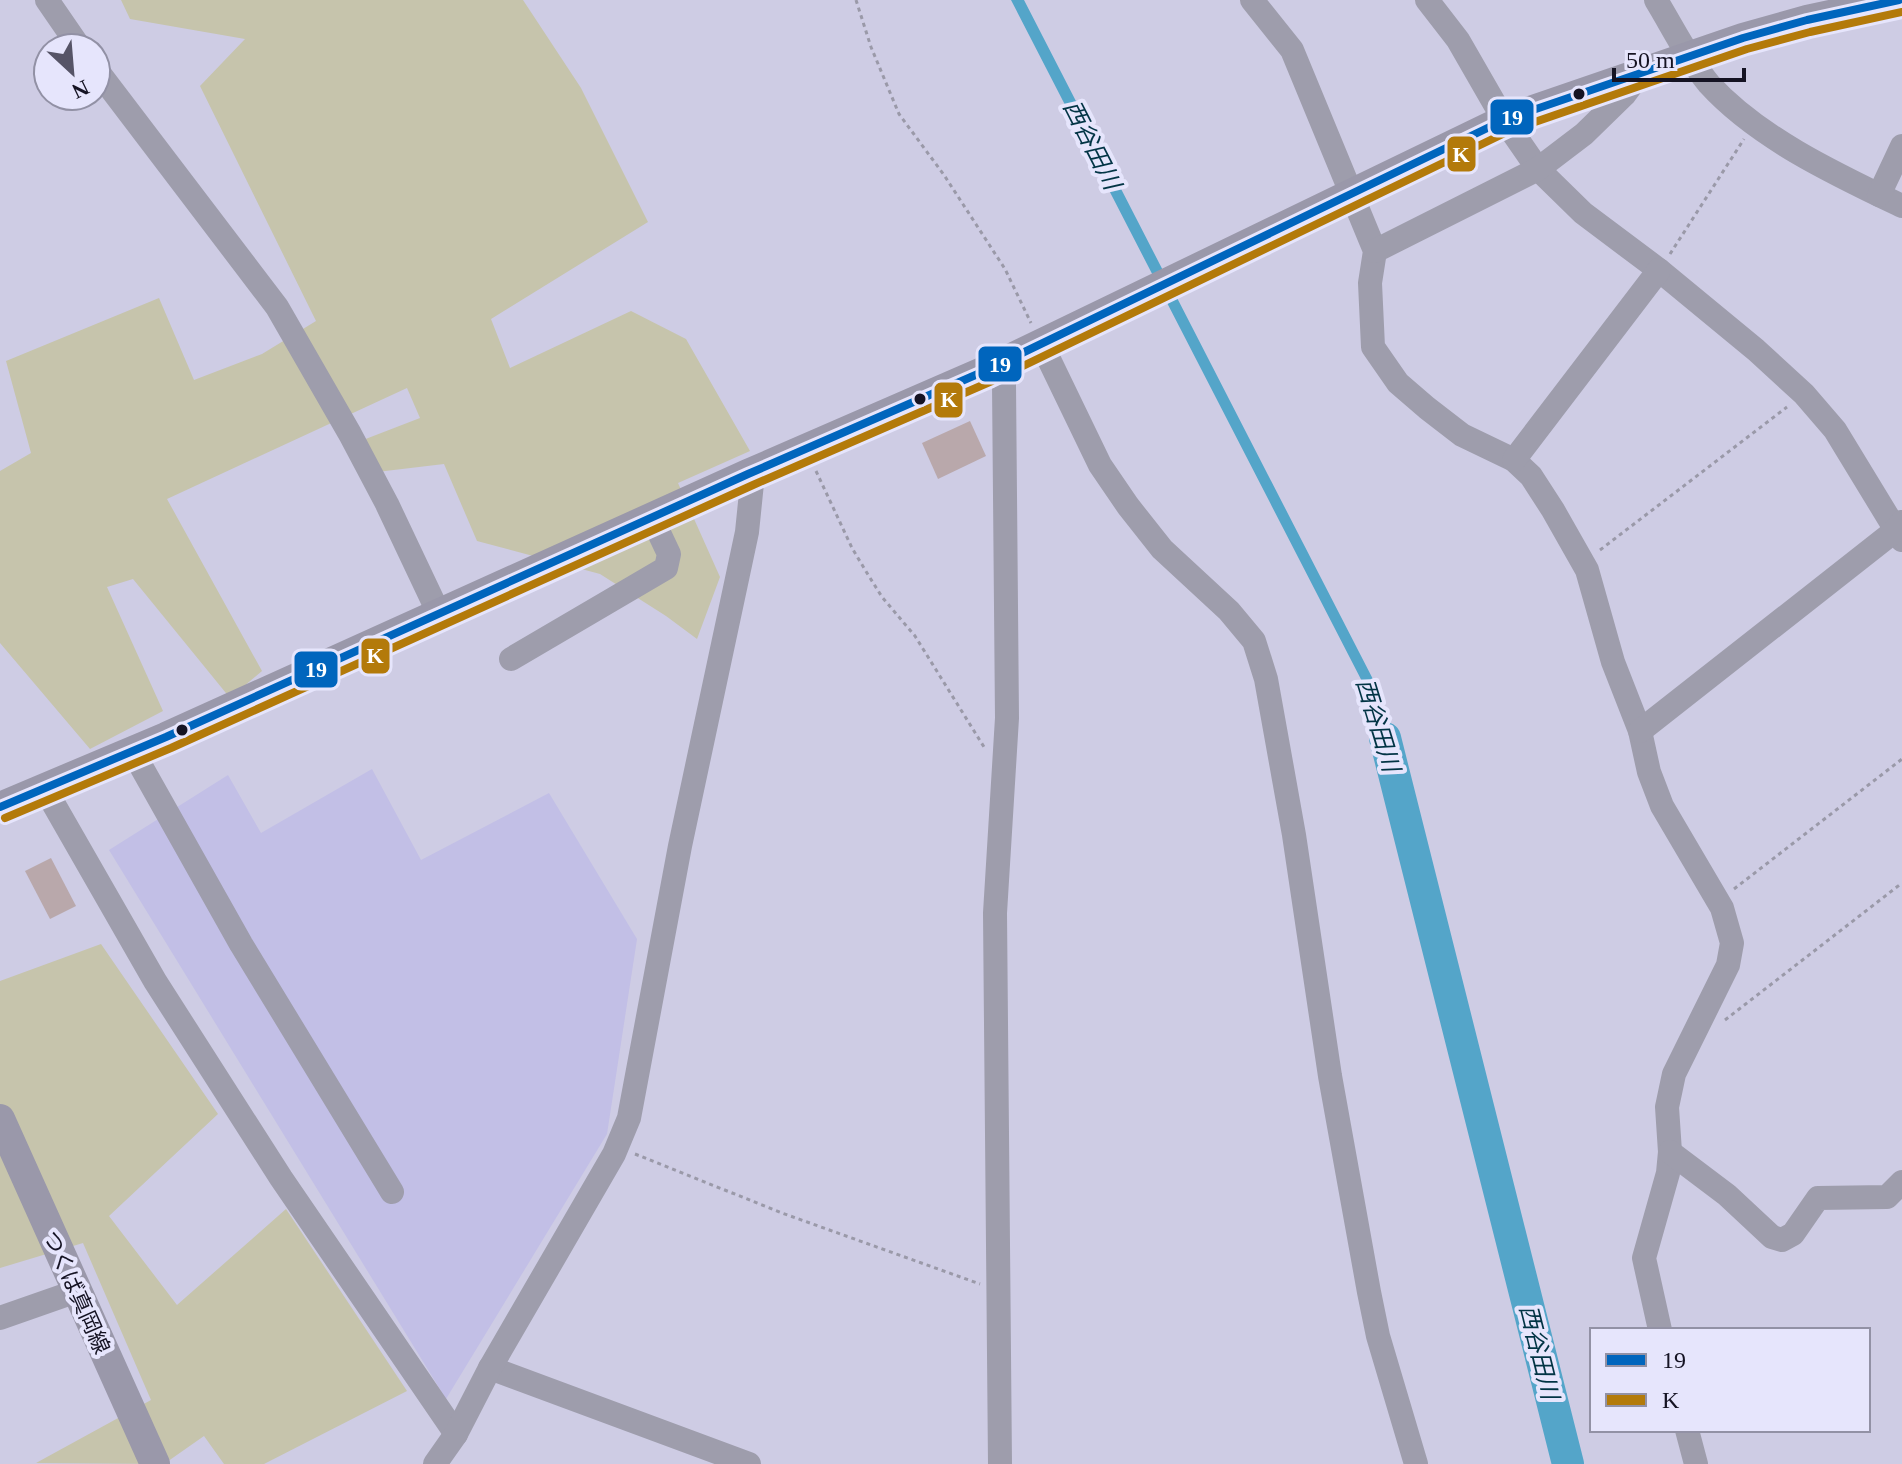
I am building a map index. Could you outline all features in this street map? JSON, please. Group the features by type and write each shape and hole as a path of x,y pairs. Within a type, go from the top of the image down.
{"main road":[{"path":"0,807 133,752 440,616 748,474 1042,345 1504,120 1689,55 1807,20 1899,0"},
{"name":"つくば真岡線","path":"0,1119 155,1464"}],"street":[{"path":"47,0 69,32"},
{"path":"1252,0 1292,50 1375,251 1370,283 1373,347 1398,383 1427,408 1462,435 1514,460 1531,476 1583,562 1662,806 1718,901 1732,943 1728,965 1674,1074 1667,1107 1668,1173 1644,1258 1660,1328"},
{"path":"1427,0 1458,40 1504,120 1538,169 1583,213 1659,270 1804,394 1835,430 1900,531 1640,731"},
{"path":"1656,0 1689,55 1713,87 1754,122 1831,172 1902,206"},
{"path":"1375,251 1538,169 1584,134 1624,95 1641,72"},
{"path":"112,90 277,307 387,504 440,616"},
{"path":"1879,195 1902,146"},
{"path":"1514,460 1659,270"},
{"path":"1042,345 1100,465 1128,506 1162,549 1229,611 1254,641 1266,679 1294,835 1330,1076 1369,1292 1378,1336 1416,1464"},
{"path":"1000,364 1004,384 1007,718 995,913 1000,1464"},
{"path":"435,1464 456,1434 490,1368 617,1147 629,1118 680,846 747,532 752,483 748,474"},
{"path":"511,659 666,568 669,554 652,518"},
{"path":"133,752 241,944 392,1192"},
{"path":"45,789 155,981 281,1178 456,1434"},
{"path":"1670,1152 1727,1195 1772,1237 1782,1240 1793,1234 1818,1198 1887,1197 1902,1182"},
{"path":"0,1318 77,1291"},
{"path":"490,1368 749,1464"},
{"path":"1688,1432 1696,1464"}],"path":[{"path":"856,0 871,47 899,114 944,175 1005,269 1042,345"},
{"path":"1659,270 1754,122"},
{"path":"1583,562 1804,394"},
{"path":"806,449 852,548 867,573 882,597 915,636 990,758 1004,772"},
{"path":"1718,901 1902,759"},
{"path":"1695,1029 1705,1031 1723,1022 1902,883"},
{"path":"617,1147 782,1213 998,1290"}],"shaded area":[{"path":"121,0 523,0 581,88 648,222 491,319 510,368 631,311 686,339 750,451 678,483 720,577 697,639 600,574 477,541 444,464 377,472 363,440 420,418 407,388 167,499 262,671 230,698 133,579 107,587 163,711 90,749 0,643 0,471 31,453 6,361 159,298 194,380 262,354 316,321 200,86 245,39 130,19"},
{"path":"372,769 421,860 549,793 637,939 607,1134 446,1399 109,850 228,775 261,833"},
{"path":"101,944 218,1114 109,1216 177,1305 286,1209 407,1391 264,1464 224,1464 204,1436 164,1464 36,1463 151,1400 83,1243 0,1268 0,981"}],"water":[{"path":"1011,0 1024,0 1377,687 1403,777 1391,779 1367,691"}],"building":[{"path":"970,421 986,456 938,479 922,443"},
{"path":"51,858 76,906 50,919 25,871"}],"waterway":[{"name":"西谷田川","path":"1385,738 1568,1464"}],"transit line":[{"name":"19","path":"0,807 166,737 748,474 987,370 1504,120 1743,38 1899,0"},
{"name":"K","path":"5,818 171,748 753,485 992,381 1509,131 1747,49 1902,12"}]}
